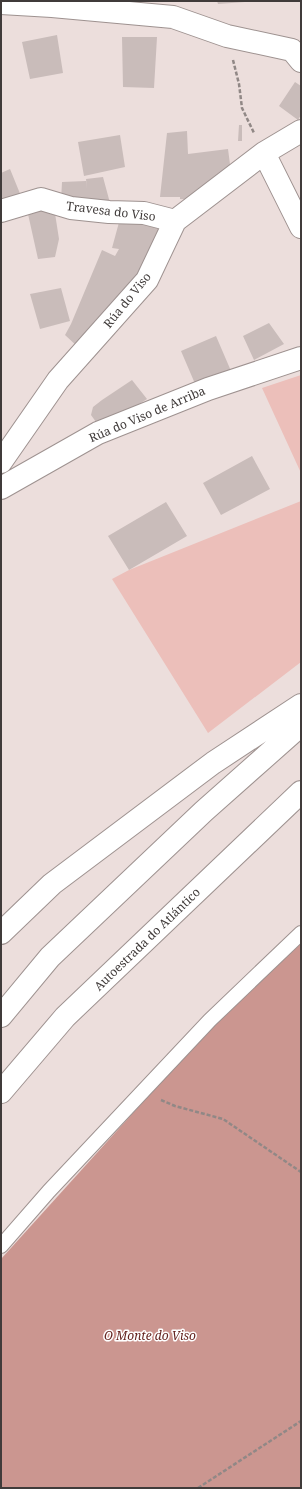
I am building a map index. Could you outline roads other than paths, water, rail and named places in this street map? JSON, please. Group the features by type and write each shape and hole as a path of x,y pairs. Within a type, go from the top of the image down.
{"main road":[{"path":"1,3 172,17 226,36 292,50 301,61"},
{"name":"Rúa do Viso","path":"1,462 58,380 147,280 175,221 264,153 301,131"},
{"path":"264,153 301,227"},
{"name":"Travesa do Viso","path":"1,211 41,198 71,208 108,212 144,213 175,221"},
{"name":"Rúa do Viso de Arriba","path":"1,488 98,433 208,389 301,358"},
{"path":"1,933 52,884 214,763 301,705"},
{"path":"1,1016 50,957 204,811 301,725"},
{"name":"Autoestrada do Atlántico","path":"1,1092 65,1017 301,792"}],"lane":[{"path":"1,1246 49,1190 210,1020 301,932"}],"park label":[{"name":"O Monte do Viso","path":"150,1335"}]}
